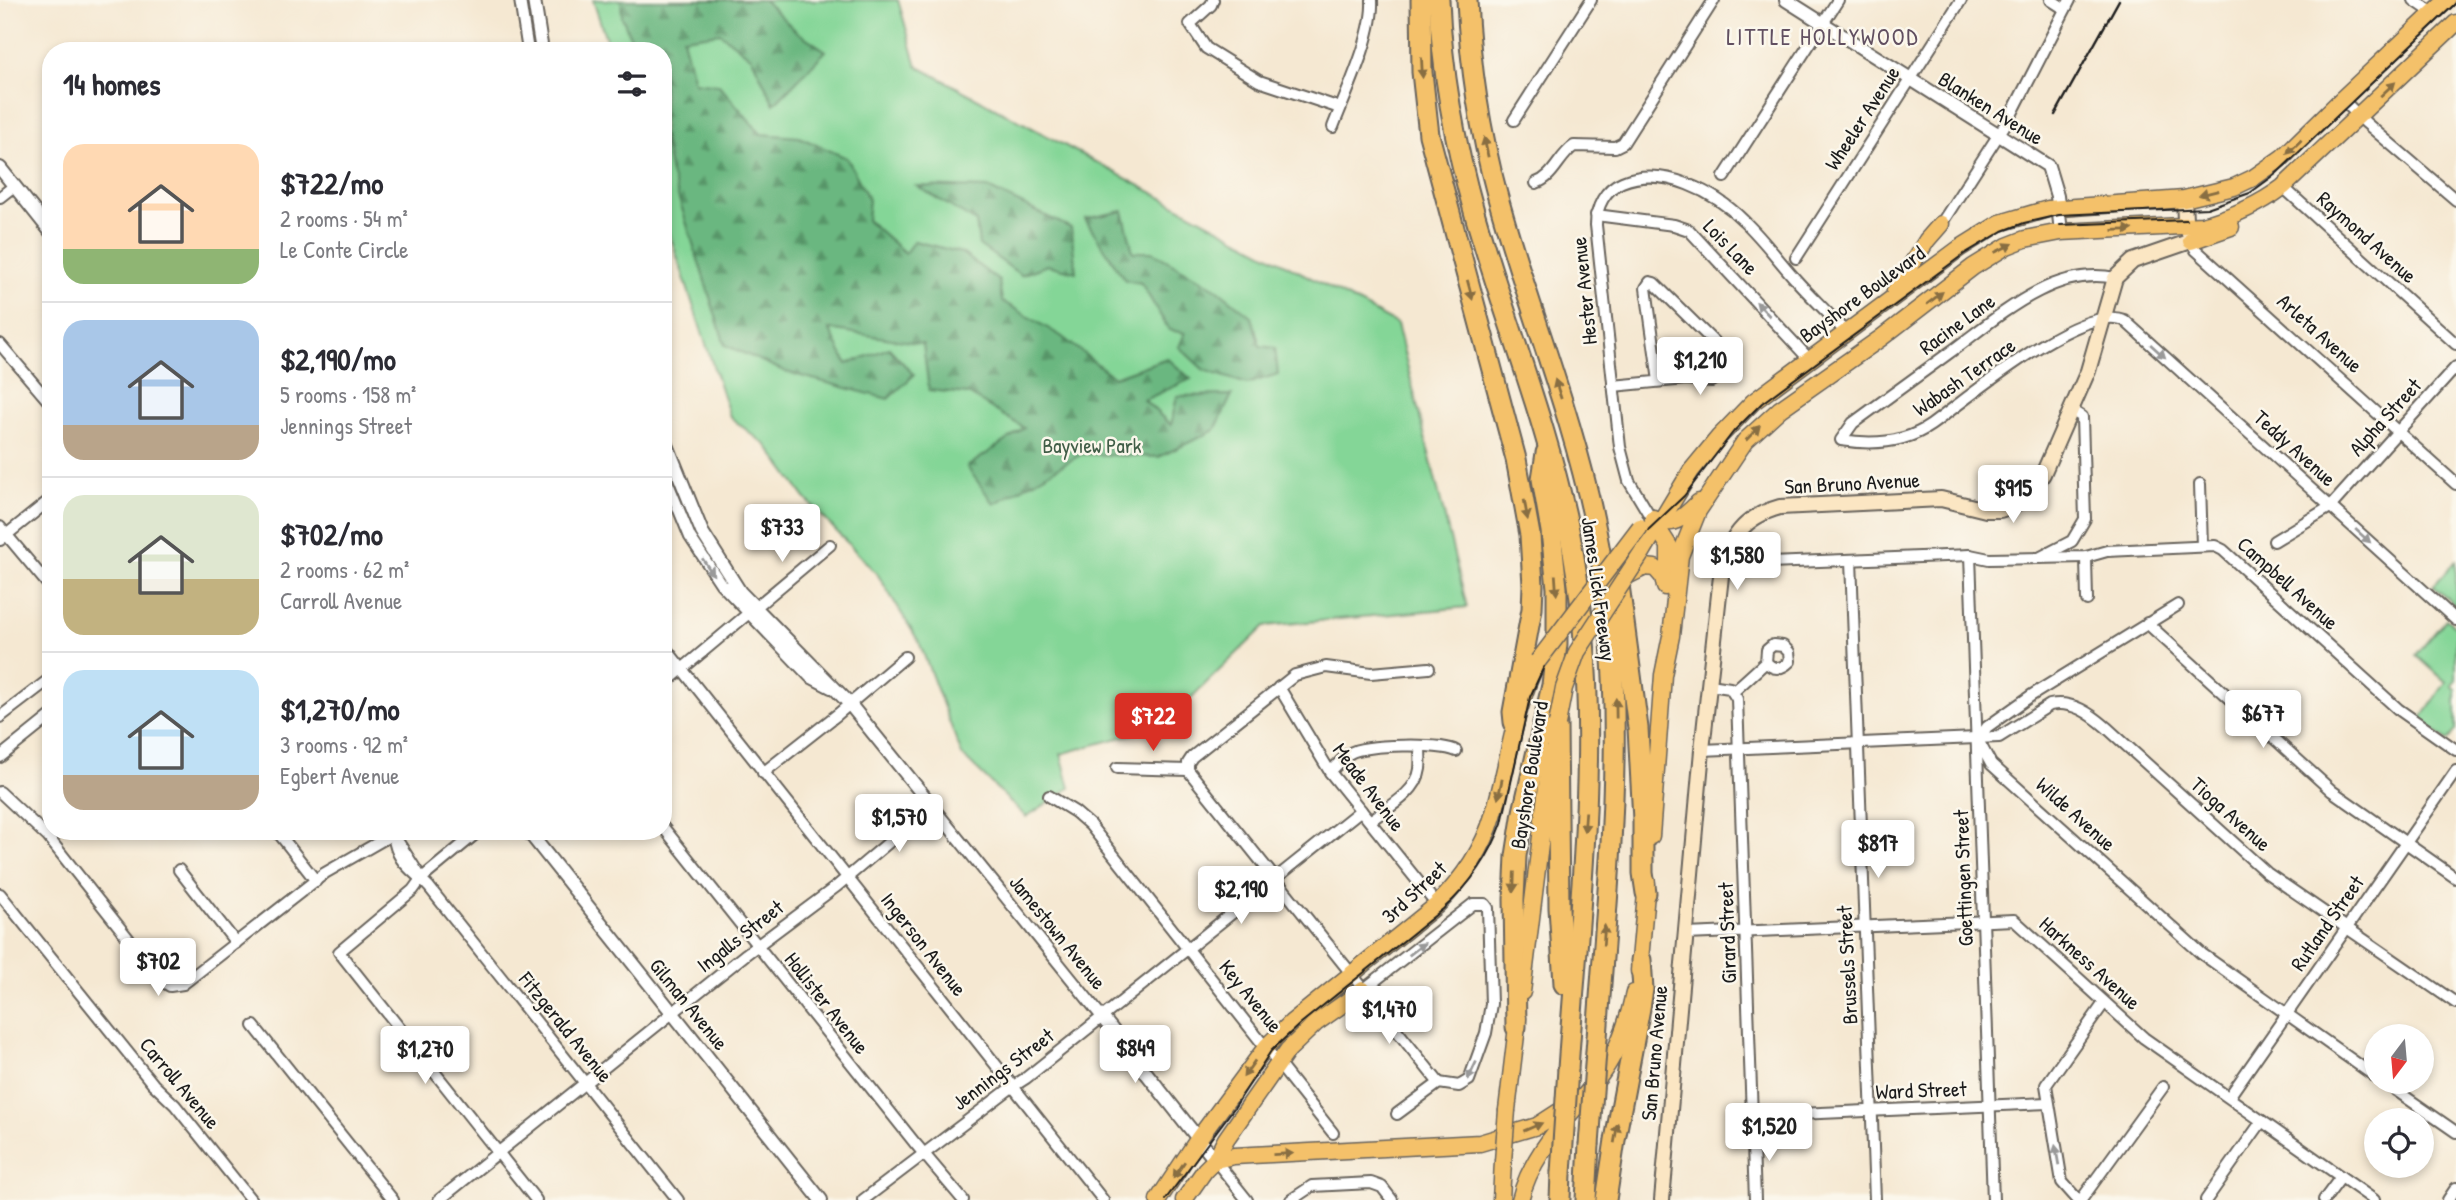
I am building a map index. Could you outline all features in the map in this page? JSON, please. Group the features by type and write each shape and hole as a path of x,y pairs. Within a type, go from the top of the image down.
{"highway":[{"path":"1421,0 1422,72 1429,135 1516,459 1530,535 1532,609 1513,712 1514,722"},
{"name":"James Lick Freeway","path":"1439,0 1447,85 1461,161 1483,243 1548,445 1576,564 1581,604 1588,688 1588,773 1560,1200"},
{"name":"James Lick Freeway","path":"1467,0 1475,81 1492,175 1572,433 1599,545 1609,611 1615,678 1615,764 1586,1200"},
{"path":"1572,433 1604,516 1617,575 1638,728 1646,893"},
{"path":"1516,1027 1516,856 1523,812 1552,685 1557,644 1555,568 1542,479 1548,445"},
{"path":"1557,724 1559,908 1568,1064"},
{"path":"1606,1200 1643,989 1641,960"}],"main road":[{"name":"Bayshore Boulevard","path":"1502,1200 1507,1110 1516,1027 1548,770 1564,688 1577,652 1596,620 1644,559 1651,523 1678,492 1702,457 1742,412 1809,359 1891,298 2000,223 2058,208 2184,199 2234,187 2269,169 2447,0"},
{"path":"2115,278 2133,261 2255,206 2283,187 2455,27"},
{"path":"2184,199 2189,234"},
{"path":"1941,224 1936,240 1942,262 1956,281"},
{"path":"1891,298 1927,240 1941,224"},
{"path":"1663,675 1681,556 1692,524 1745,441 1767,419 1881,338 1973,267 2007,246 2025,239 2060,232 2189,234"},
{"name":"San Bruno Avenue","path":"1662,1200 1702,750 1723,565 1728,548 1739,532 1758,516 1780,507 1941,499 1986,510 2007,509 2028,495 2038,482 2088,372 2115,278"},
{"path":"1651,523 1666,524 1679,520 1713,488"},
{"name":"3rd Street","path":"1158,1200 1199,1138 1267,1046 1291,1023 1437,905 1457,884 1486,834 1498,798 1514,722 1529,678 1538,661 1651,523"},
{"path":"1520,1200 1535,1161 1602,1073 1617,1046 1626,1025 1641,960 1670,552 1666,540 1651,523"},
{"path":"1644,559 1660,572 1666,593"},
{"path":"1184,1200 1205,1170 1216,1160 1226,1139 1279,1062 1302,1034 1363,990"},
{"path":"1216,1160 1234,1156 1479,1143 1517,1133 1556,1116 1581,1096 1602,1073"}],"street":[{"path":"520,0 527,42"},
{"path":"534,0 541,42"},
{"path":"1213,0 1191,24 1206,48 1259,81 1340,108"},
{"path":"1333,127 1368,29 1373,11 1372,0"},
{"path":"1514,120 1591,0"},
{"path":"1536,183 1550,175 1574,146 1615,147 1623,143 1714,0"},
{"name":"Blanken Avenue","path":"1786,0 1998,137 2048,166 2052,174 2060,232"},
{"path":"1724,177 1838,0"},
{"name":"Wheeler Avenue","path":"1796,258 1961,0"},
{"path":"1941,224 1998,137 2068,4 2051,0"},
{"path":"2414,0 2455,27"},
{"path":"2342,99 2456,200"},
{"path":"0,168 42,221"},
{"name":"Hester Avenue","path":"1651,523 1623,464 1613,386 1596,215 1616,184 1653,176 1696,188 1712,196 1744,220 1845,332"},
{"path":"0,197 14,186"},
{"name":"Raymond Avenue","path":"2283,187 2456,344"},
{"name":"Lois Lane","path":"1596,215 1674,225 1689,230 1809,359"},
{"name":"Arleta Avenue","path":"2189,234 2196,250 2456,484"},
{"name":"Racine Lane","path":"1841,440 1853,423 2025,299 2077,277 2092,275 2115,278"},
{"path":"1613,386 1686,379 1705,382 1717,378 1724,371 1727,360 1722,350 1675,302 1650,282 1646,288 1659,381"},
{"path":"1649,317 1652,306 1657,301 1670,299"},
{"name":"Teddy Avenue","path":"2102,319 2117,317 2124,320 2456,620"},
{"name":"Wabash Terrace","path":"1841,440 1891,441 1913,436 2058,335 2087,322 2102,319"},
{"path":"0,344 42,393"},
{"name":"Alpha Street","path":"2274,541 2330,507 2456,367"},
{"path":"2041,557 2072,541 2085,519 2087,510 2082,417 2070,410"},
{"name":"Jamestown Avenue","path":"672,457 702,532 752,611"},
{"path":"2200,484 2202,546"},
{"name":"Jamestown Avenue","path":"672,494 699,553 721,584 849,704 1247,1200"},
{"path":"42,506 3,534 42,578"},
{"path":"672,678 830,545"},
{"name":"Campbell Avenue","path":"1723,565 1970,555 1989,559 2086,557 2107,551 2216,546 2398,709 2456,750"},
{"name":"Goettingen Street","path":"1970,555 1993,1200"},
{"path":"2086,557 2087,600"},
{"name":"Brussels Street","path":"1851,560 1875,1200"},
{"path":"1702,750 1978,740 1987,727 2032,695 2178,605"},
{"path":"2147,623 2332,791 2456,878"},
{"name":"Ingerson Avenue","path":"672,657 1103,1200"},
{"path":"763,773 905,657"},
{"path":"1710,685 1727,687 1734,691 1766,662"},
{"path":"1363,990 1473,904 1485,904 1489,914 1491,1004 1486,1033 1469,1080 1459,1086 1439,1083 1363,990 1188,771 1188,763 1295,675 1326,667 1371,673 1429,668"},
{"path":"1,713 42,684"},
{"name":"Meade Avenue","path":"1279,687 1330,772 1437,905"},
{"name":"Girard Street","path":"1734,691 1737,699 1747,933 1755,1200"},
{"name":"Tioga Avenue","path":"1978,740 1998,737 2050,705 2059,703 2083,710 2106,727 2267,873 2456,1003"},
{"path":"0,757 42,723"},
{"name":"Wilde Avenue","path":"1978,740 1991,764 2202,954 2364,1069"},
{"path":"1370,821 1410,790 1416,781 1420,770 1420,746"},
{"path":"1330,772 1351,752 1367,748 1442,746 1456,751"},
{"path":"1117,768 1188,771"},
{"name":"Rutland Street","path":"2230,1097 2456,771"},
{"path":"0,792 42,826"},
{"name":"Key Avenue","path":"1049,796 1090,825 1333,1133"},
{"name":"Ingalls Street","path":"439,1200 757,945 847,878 932,806"},
{"name":"Jennings Street","path":"863,1200 1026,1078 1361,810"},
{"name":"Hollister Avenue","path":"672,838 963,1200"},
{"path":"57,840 166,984 176,986 183,984 330,870 382,840"},
{"path":"284,840 316,881"},
{"name":"Fitzgerald Avenue","path":"398,840 413,861 421,879 678,1200"},
{"path":"468,840 339,952 536,1200"},
{"name":"Gilman Avenue","path":"535,840 821,1200"},
{"path":"178,870 236,943"},
{"name":"Carroll Avenue","path":"0,894 153,1084 175,1105 251,1200"},
{"name":"Harkness Avenue","path":"1686,934 2014,920 2144,1038 2374,1200"},
{"path":"2104,1003 2046,1085 2062,1182 2079,1200 2163,1087"},
{"path":"254,1026 393,1200"},
{"path":"1397,1114 1439,1083"},
{"path":"2401,1094 2456,1132"},
{"name":"Ward Street","path":"1753,1116 2048,1104"},
{"path":"2206,1200 2262,1121"},
{"path":"2324,1200 2341,1177"},
{"path":"1291,1200 1312,1186 1371,1183 1382,1187 1392,1200"},
{"path":"2448,1200 2456,1188"}],"green space":[{"name":"Bayview Park","path":"593,0 898,0 917,66 1397,324 1467,607 1265,626 1162,726 1061,754 1070,788 1026,817 962,755 919,642 878,575 805,498 767,446 730,417 672,241 672,42 607,42"},
{"path":"621,0 764,0 796,31 826,51 774,104 752,58 720,33 683,38 694,82 719,85 761,134 799,137 847,158 869,200 867,220 905,253 914,241 962,253 999,281 1002,301 1061,336 1114,377 1167,358 1191,379 1144,400 1171,425 1177,396 1232,395 1215,430 1159,457 1082,454 994,504 967,467 1024,428 968,394 929,390 923,344 829,329 847,364 889,348 914,375 888,399 786,372 725,345 672,177 672,42 632,42 622,17"},
{"path":"917,186 988,188 1071,228 1076,272 1047,265 1021,275 979,245 976,222"},
{"path":"1123,211 1133,252 1152,252 1216,288 1252,317 1260,346 1275,348 1278,374 1247,384 1204,370 1179,347 1185,333 1169,330 1141,283 1125,280 1085,219"},
{"path":"2456,561 2456,603 2454,605 2433,586"},
{"path":"2446,619 2456,627 2456,679 2452,686 2456,689 2456,730 2448,741 2420,721 2446,682 2416,655"}],"tram line":[{"path":"1165,1200 1234,1108 1271,1051 1300,1024 1443,909 1470,880 1492,847 1502,823 1530,697 1552,649 1627,550 1684,496 1734,431 1762,403 1964,254 2003,231 2059,215 2207,208 2250,193 2276,174 2456,3"},
{"path":"2060,225 2186,220"}],"railway":[{"path":"2055,115 2119,0"}],"district":[{"name":"LITTLE HOLLYWOOD","path":"1823,36"}]}
